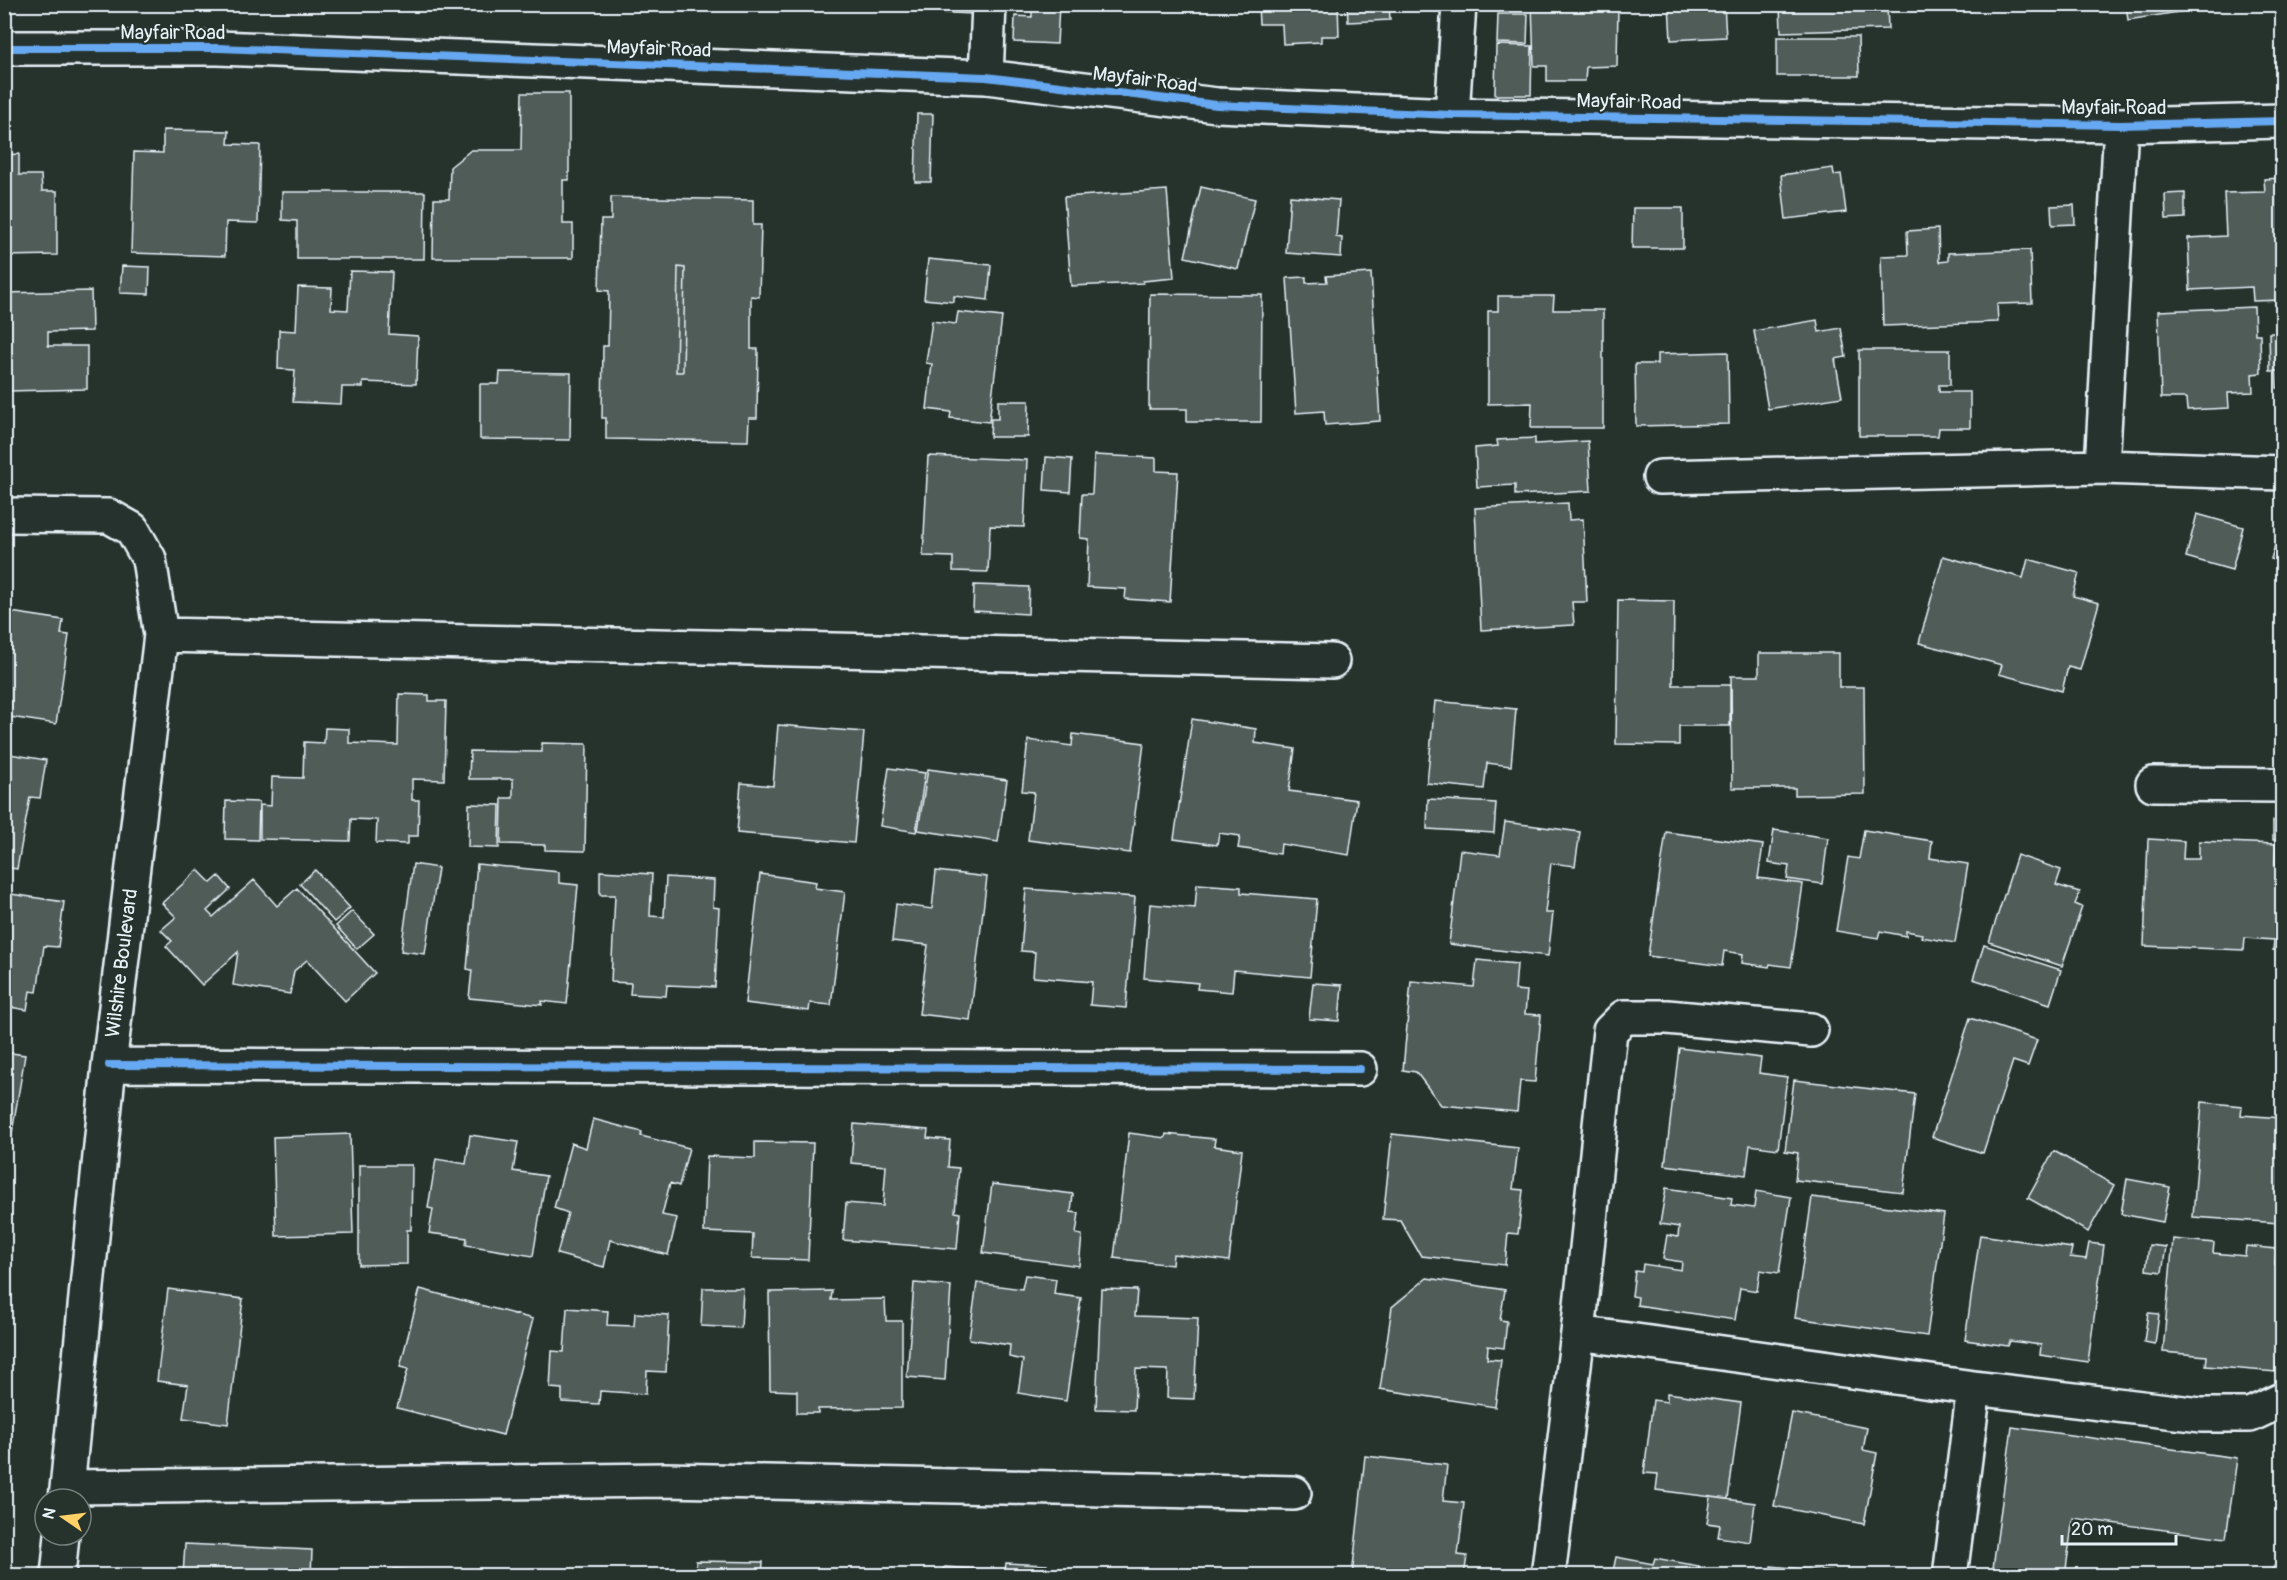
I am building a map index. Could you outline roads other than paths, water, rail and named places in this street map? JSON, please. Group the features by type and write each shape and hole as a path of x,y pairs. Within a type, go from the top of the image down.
{"street":[{"path":"986,77 988,4"},
{"path":"1452,115 1459,4"},
{"name":"Mayfair Road","path":"4,48 218,48 986,77 1217,105 1452,115 2121,125 2283,121"},
{"path":"2102,467 2121,125"},
{"path":"1660,477 2102,467 2283,473"},
{"name":"Wilshire Boulevard","path":"4,515 109,516 132,529 149,560 161,635 109,1065 68,1487"},
{"path":"161,635 1332,661"},
{"path":"2153,784 2283,785"},
{"path":"1548,1575 1578,1333 1610,1031 1624,1017 1667,1017 1811,1030"},
{"path":"109,1065 1360,1069"},
{"path":"1578,1333 1974,1388 2201,1415 2250,1415 2283,1400"},
{"path":"1950,1575 1974,1388"},
{"path":"93,1492 665,1480 1294,1492"},
{"path":"58,1575 61,1547"}],"waterway":[{"path":"2273,1576 2282,1564"}]}
